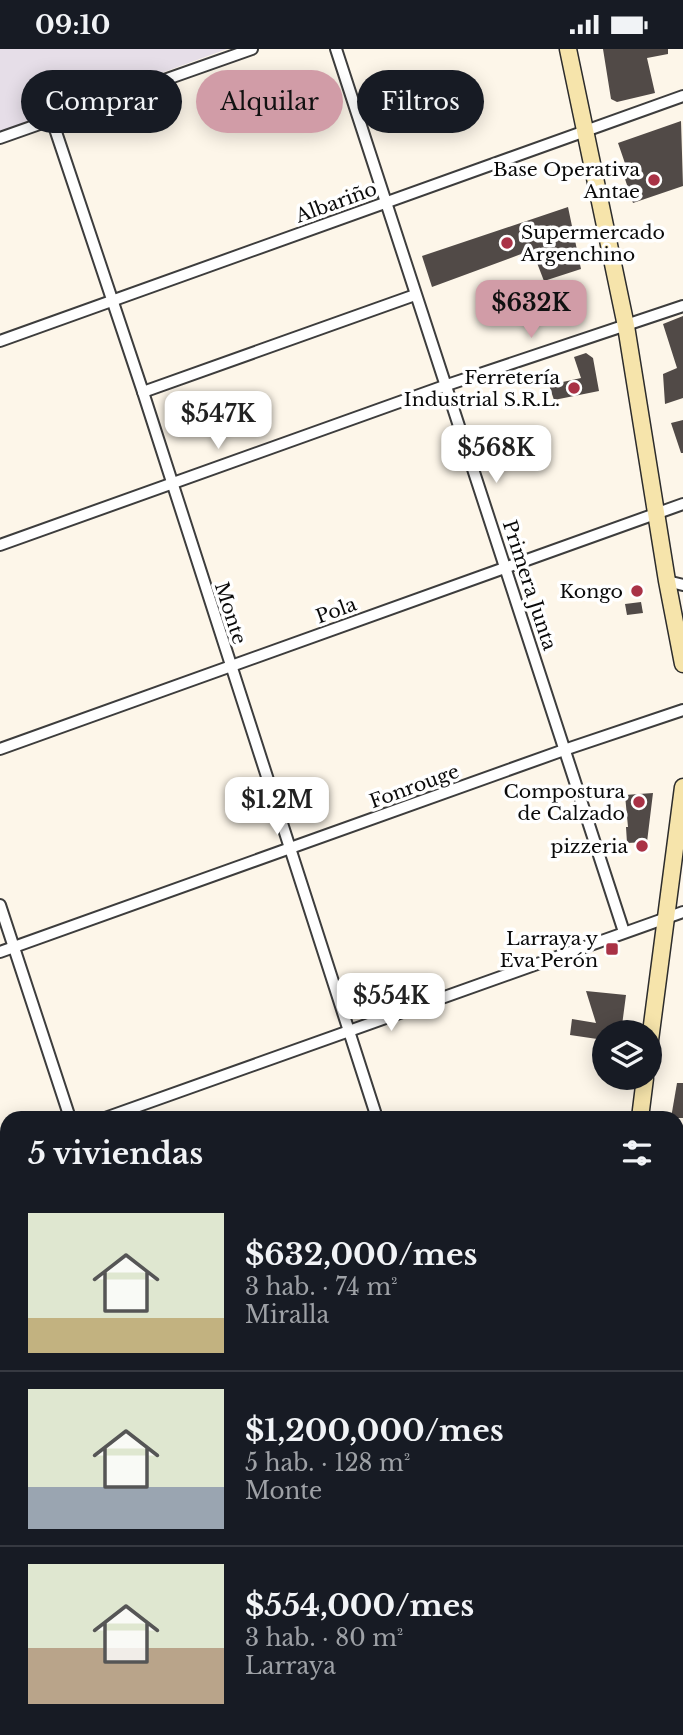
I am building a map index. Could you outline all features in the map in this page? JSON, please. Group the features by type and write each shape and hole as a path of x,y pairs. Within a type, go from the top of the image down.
{"main road":[{"path":"568,49 626,326 657,513 675,583 683,664"},
{"path":"653,1020 683,787"},
{"path":"641,1111 644,1090"}],"street":[{"path":"182,74 252,49"},
{"name":"Primera Junta","path":"335,49 624,932"},
{"name":"Albariño","path":"0,341 683,96"},
{"path":"0,138 21,131"},
{"name":"Monte","path":"56,133 143,392 375,1111"},
{"path":"143,392 415,295"},
{"path":"0,545 447,385 683,306"},
{"name":"Pola","path":"0,749 683,504"},
{"name":"Fonrouge","path":"0,952 683,710"},
{"path":"0,905 68,1111"},
{"path":"125,1111 683,912"}],"shaded area":[{"path":"0,49 227,49 170,70 21,70 21,124 0,132"}],"building":[{"path":"603,49 668,49 668,54 647,58 655,93 617,102 611,99"},
{"path":"681,121 683,186 633,203 623,173 628,172 618,143"},
{"name":"Supermercado Argenchino","path":"568,207 581,269 544,281 532,250 432,287 422,256"},
{"path":"683,316 683,398 665,404 663,374 677,368 663,324"},
{"name":"Ferretería Industrial S.R.L.","path":"586,353 593,358 599,391 554,400 549,385 581,378 574,357"},
{"path":"683,420 683,453 681,453 671,423"},
{"path":"641,602 643,613 627,615 625,604"},
{"path":"653,793 647,842 627,843 625,795"},
{"path":"586,991 626,995 623,1020 595,1020"},
{"path":"572,1019 592,1022 592,1038 570,1035"},
{"path":"677,1083 683,1083 683,1111 672,1111"}],"place":[{"name":"Base Operativa Antae","path":"654,180"},
{"name":"Supermercado Argenchino","path":"507,243"},
{"name":"Ferretería Industrial S.R.L.","path":"574,388"},
{"name":"Kongo","path":"637,591"},
{"name":"Compostura de Calzado","path":"639,802"},
{"name":"pizzeria","path":"642,846"},
{"name":"Larraya y Eva Perón","path":"612,949"}]}
